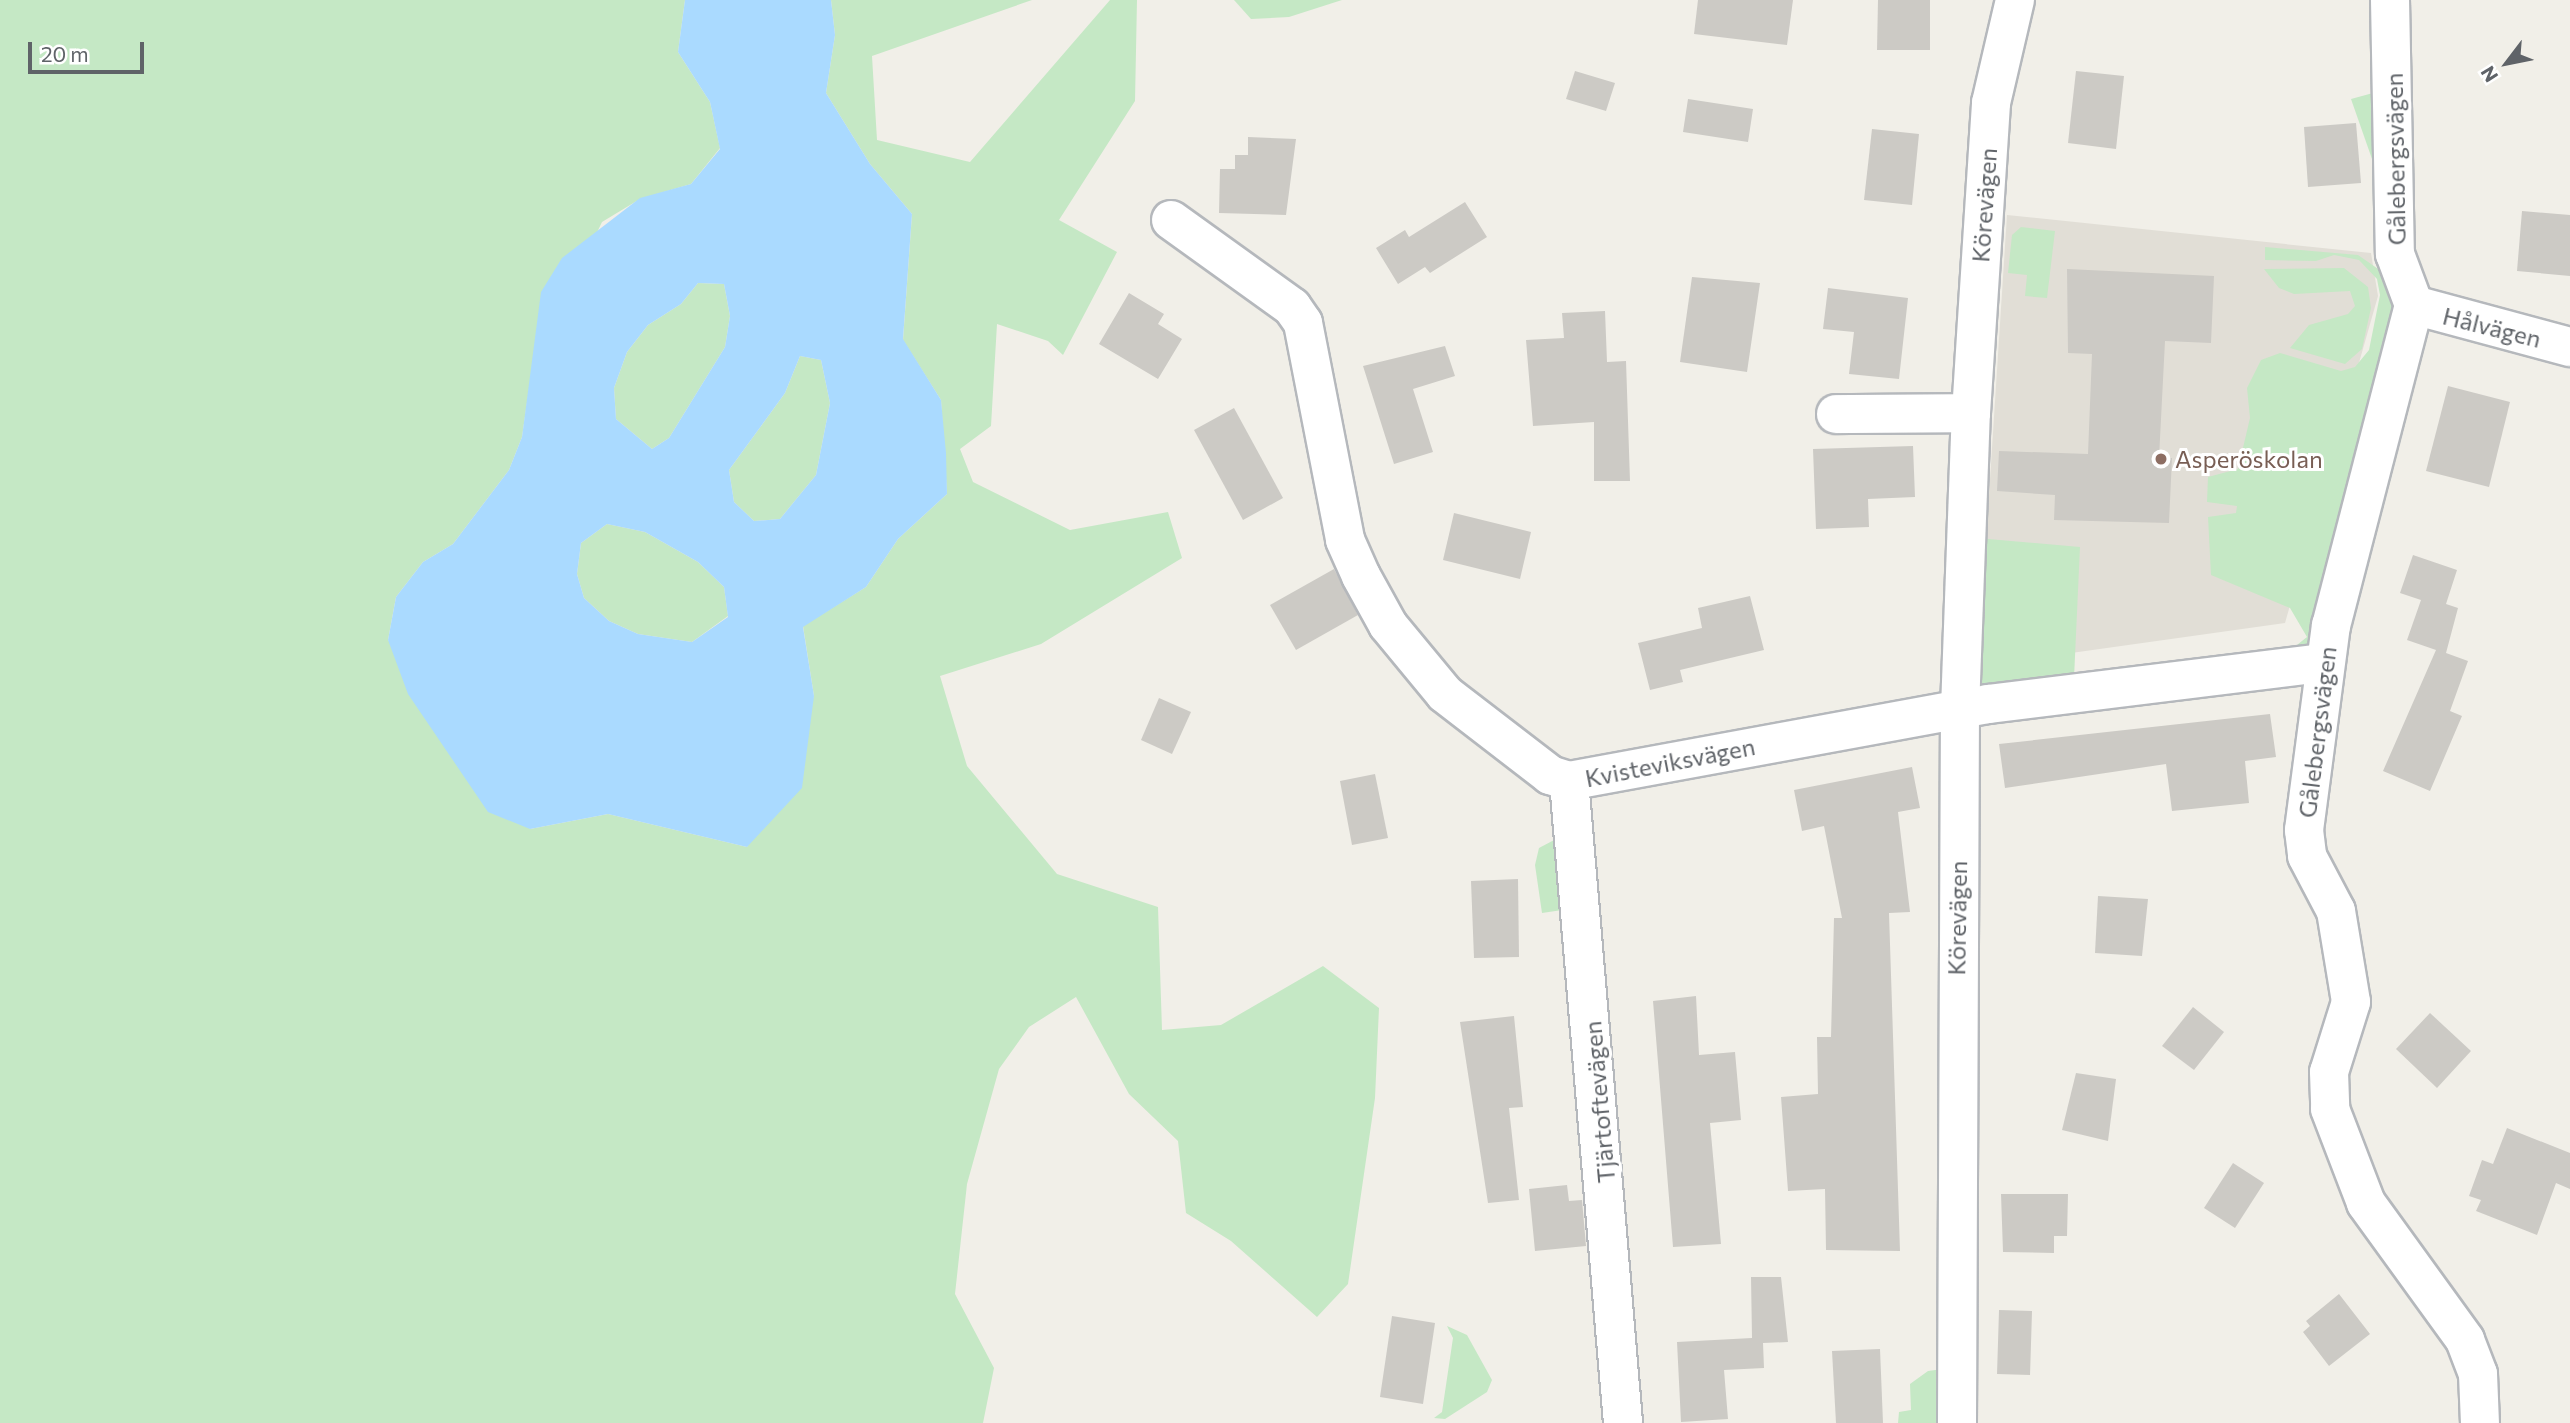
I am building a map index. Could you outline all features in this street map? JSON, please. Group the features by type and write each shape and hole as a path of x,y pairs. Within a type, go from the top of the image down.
{"street":[{"name":"Körevägen","path":"1957,1423 1959,709 1970,413 1991,103 2015,0"},
{"name":"Gålebergsvägen","path":"2390,0 2395,254 2414,306 2324,663 2304,830 2307,856 2336,911 2351,1002 2329,1072 2330,1109 2366,1203 2465,1340 2478,1374 2480,1423"},
{"name":"Kvisteviksvägen","path":"1171,220 1274,293 1303,323 1345,540 1388,625 1474,720 1550,775 1569,781 1959,709 2324,663"},
{"name":"Hålvägen","path":"2414,306 2570,347"},
{"path":"1836,414 1970,413"},
{"name":"Tjärtoftevägen","path":"1569,781 1622,1423"}],"shaded area":[{"name":"Asperöskolan","path":"2007,215 2371,253 2378,296 2285,623 1978,666"}],"green space":[{"path":"0,0 685,0 678,52 710,102 720,148 691,184 640,199 602,222 532,368 522,437 509,470 453,544 423,562 396,597 388,640 530,829 608,814 747,847 814,696 803,626 866,587 898,539 947,494 941,400 903,340 912,214 870,164 826,93 835,35 831,0 1032,0 872,56 877,140 970,162 1110,0 1137,0 1135,101 1059,220 1117,252 1063,355 1048,341 997,324 991,426 960,449 973,482 1070,530 1168,512 1182,558 1041,644 940,676 967,766 1057,874 1158,907 1162,1030 1221,1025 1323,966 1379,1008 1375,1098 1348,1284 1317,1317 1231,1241 1186,1213 1178,1141 1129,1094 1076,997 1029,1027 999,1069 967,1184 955,1294 994,1368 983,1423 0,1423"},
{"path":"1234,0 1342,0 1289,17 1251,19"},
{"path":"2384,90 2382,159 2372,159 2351,99"},
{"path":"2021,227 2055,231 2047,298 2025,296 2027,275 2008,273 2012,235"},
{"path":"2265,247 2358,255 2384,273 2397,305 2309,646 2283,656 2307,637 2290,608 2211,575 2208,517 2236,513 2237,506 2207,502 2208,477 2238,469 2250,418 2247,388 2261,360 2280,353 2341,371 2355,367 2369,350 2380,295 2377,279 2359,260 2334,255 2316,261 2265,260"},
{"path":"2344,268 2368,287 2371,308 2362,349 2345,364 2290,348 2309,325 2348,314 2355,306 2350,291 2294,294 2279,288 2264,269"},
{"path":"698,283 724,284 730,316 725,347 669,438 652,449 616,419 614,388 627,352 648,325 681,304"},
{"path":"800,356 821,360 830,403 816,475 780,519 754,521 734,502 729,470 785,393"},
{"path":"607,524 645,532 698,562 724,587 728,616 692,642 638,634 609,621 584,598 577,574 581,543"},
{"path":"1977,538 2080,547 2074,678 1984,695 1972,678"},
{"path":"1556,839 1569,909 1542,913 1535,865 1539,848"},
{"path":"1447,1326 1467,1335 1492,1380 1487,1392 1445,1419 1434,1418 1442,1412 1453,1338"},
{"path":"1943,1369 1944,1423 1898,1423 1899,1412 1911,1410 1910,1384 1928,1371"}],"water":[{"path":"685,0 831,0 835,35 826,93 870,164 912,214 903,339 941,400 946,453 947,494 898,539 866,587 803,627 814,696 802,788 747,847 608,814 530,829 488,812 408,694 388,640 396,597 423,562 453,544 509,470 522,437 541,292 562,258 640,198 691,184 720,149 710,102 678,52","holes":["698,283 724,284 730,316 725,347 669,438 652,449 616,419 614,388 627,352 648,325 681,304","800,356 821,360 830,403 816,475 780,519 754,521 734,502 729,470 785,393","607,524 645,532 698,562 724,587 728,617 692,642 638,634 609,621 584,598 577,574 581,543"]}],"building":[{"path":"1698,0 1793,0 1787,45 1694,34"},
{"path":"1878,0 1930,0 1930,50 1877,50"},
{"path":"1575,71 1615,83 1606,111 1566,99"},
{"path":"2076,71 2124,76 2116,149 2068,143"},
{"path":"1688,99 1753,109 1748,142 1683,132"},
{"path":"2356,123 2361,183 2308,187 2304,127"},
{"path":"1872,129 1919,134 1912,205 1864,200"},
{"path":"1248,137 1296,139 1286,215 1219,213 1220,169 1235,169 1235,155 1248,155"},
{"path":"1465,202 1487,237 1430,273 1425,267 1398,284 1376,248 1405,230 1409,237"},
{"path":"2522,211 2570,215 2570,276 2517,271"},
{"path":"2067,269 2214,276 2211,343 2165,341 2159,458 2172,458 2169,523 2054,520 2055,495 1997,491 1999,451 2088,454 2092,354 2068,353"},
{"path":"1692,277 1760,283 1747,372 1680,362"},
{"path":"1828,288 1908,298 1899,379 1849,374 1854,332 1823,329"},
{"path":"1129,293 1164,314 1158,324 1182,339 1158,379 1099,344"},
{"path":"1605,311 1607,362 1626,361 1630,481 1594,481 1594,422 1533,426 1526,340 1564,338 1562,313"},
{"path":"1445,346 1455,376 1413,389 1433,452 1394,464 1363,366"},
{"path":"2448,386 2510,402 2489,487 2426,471"},
{"path":"1234,408 1283,498 1243,520 1194,430"},
{"path":"1913,446 1915,497 1868,499 1869,527 1816,529 1813,449"},
{"path":"1454,513 1531,532 1520,579 1443,560"},
{"path":"2413,555 2457,570 2446,604 2458,608 2446,653 2468,661 2450,711 2462,716 2430,791 2383,771 2436,650 2407,640 2421,600 2400,593"},
{"path":"1334,569 1358,615 1296,650 1270,605"},
{"path":"1750,596 1764,650 1680,670 1683,682 1650,690 1638,643 1702,628 1698,608"},
{"path":"1159,698 1191,712 1172,754 1141,740"},
{"path":"2270,714 2276,757 2245,761 2249,803 2172,811 2166,764 2005,788 1999,744"},
{"path":"1912,767 1920,808 1898,812 1910,912 1889,913 1900,1251 1826,1250 1825,1189 1788,1191 1781,1097 1818,1094 1817,1037 1831,1037 1834,918 1842,918 1824,826 1802,831 1794,790"},
{"path":"1375,774 1388,838 1352,845 1340,781"},
{"path":"1518,879 1519,957 1474,958 1471,881"},
{"path":"2098,896 2148,899 2142,956 2095,953"},
{"path":"1696,996 1699,1055 1735,1052 1741,1120 1710,1123 1721,1244 1673,1247 1653,1001"},
{"path":"2193,1007 2224,1032 2194,1070 2162,1046"},
{"path":"2430,1013 2471,1051 2437,1088 2396,1049"},
{"path":"1514,1016 1523,1107 1509,1108 1519,1200 1488,1203 1460,1022"},
{"path":"2076,1073 2116,1079 2108,1141 2062,1130"},
{"path":"2507,1128 2570,1153 2570,1189 2556,1183 2537,1235 2476,1211 2481,1200 2469,1196 2482,1160 2493,1164"},
{"path":"2233,1163 2264,1183 2235,1228 2204,1208"},
{"path":"1567,1185 1569,1201 1582,1200 1586,1246 1535,1251 1529,1189"},
{"path":"2001,1194 2068,1194 2067,1236 2054,1236 2054,1253 2003,1252"},
{"path":"1751,1277 1781,1277 1788,1342 1763,1343 1764,1368 1724,1370 1728,1419 1681,1422 1677,1342 1752,1338"},
{"path":"2339,1294 2370,1334 2329,1366 2303,1332 2310,1326 2306,1321"},
{"path":"1999,1310 2032,1311 2030,1375 1997,1374"},
{"path":"1392,1316 1435,1323 1423,1404 1380,1397"},
{"path":"1880,1349 1883,1423 1836,1423 1832,1351"}],"place":[{"name":"Asperöskolan","path":"2161,459"}]}
